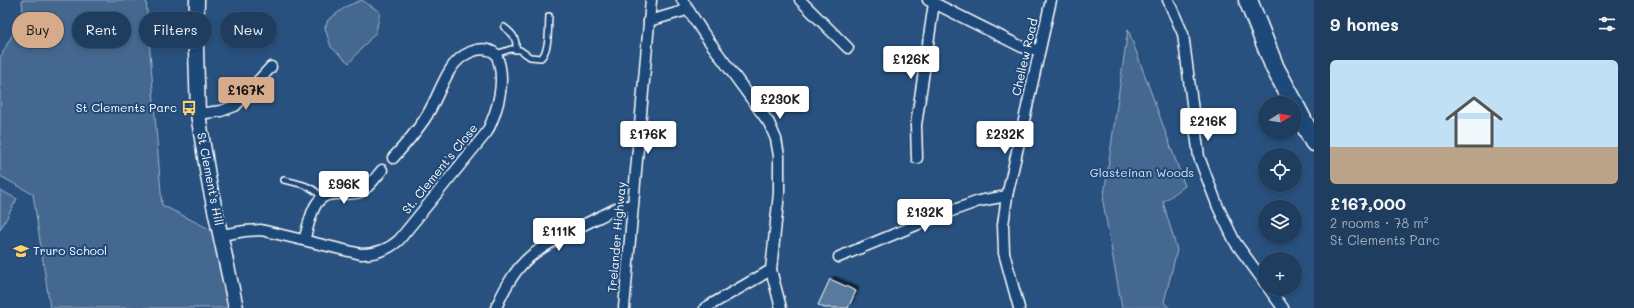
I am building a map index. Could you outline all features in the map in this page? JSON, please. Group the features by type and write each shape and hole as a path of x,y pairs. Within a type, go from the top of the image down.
{"highway":[{"path":"1249,5 1275,68 1290,96"},
{"path":"1302,119 1314,142"}],"street":[{"name":"St Clement's Hill","path":"197,0 196,50 198,114 209,182 236,308"},
{"name":"Trelander Highway","path":"624,308 651,0"},
{"path":"682,0 687,10 769,123 776,139 779,156 779,193 771,270 781,308"},
{"path":"800,0 848,48"},
{"name":"Chellew Road","path":"1018,308 1004,253 1003,225 1007,196 1051,0"},
{"path":"1168,0 1183,34 1199,157 1218,207 1235,242 1258,273"},
{"path":"917,158 916,125 931,2 1022,47 1039,50"},
{"path":"649,21 687,10"},
{"path":"393,158 425,119 451,69 461,59 478,49 487,49 496,54"},
{"name":"St. Clement's Close","path":"221,235 261,230 365,254 386,250 399,240 487,132 496,112 500,90 500,66 496,54"},
{"path":"198,114 221,111 235,106 270,67"},
{"path":"304,240 315,206 322,198 331,194 353,194 361,191 382,170"},
{"path":"839,257 943,214 979,201 1007,196"},
{"path":"496,308 514,274 532,255 621,206 632,206"},
{"path":"704,308 771,270"},
{"path":"1274,296 1283,308"}],"lane":[{"path":"496,54 511,49 520,50 530,57 540,58 545,54 548,39 549,16"},
{"path":"504,27 513,35 517,42 516,50"},
{"path":"284,180 313,189 319,193 322,198"}],"green space":[{"path":"22,0 146,0 147,12 139,12 139,48 150,48 162,205 221,235 236,308 50,308 33,194 0,176 0,58 12,35 12,48 64,48 64,12 23,12"},
{"path":"362,0 380,12 376,32 349,63 331,47 325,28 328,20 347,6"},
{"name":"Glasteinan Woods","path":"1128,29 1185,186 1163,202 1177,250 1164,302 1169,308 1122,308 1103,202"},
{"path":"0,190 17,199 0,230"}],"building":[{"path":"830,279 856,291 848,308 824,308 818,305"}],"place":[{"name":"St Clements Parc","path":"189,108"},
{"name":"Truro School","path":"21,251"}]}
